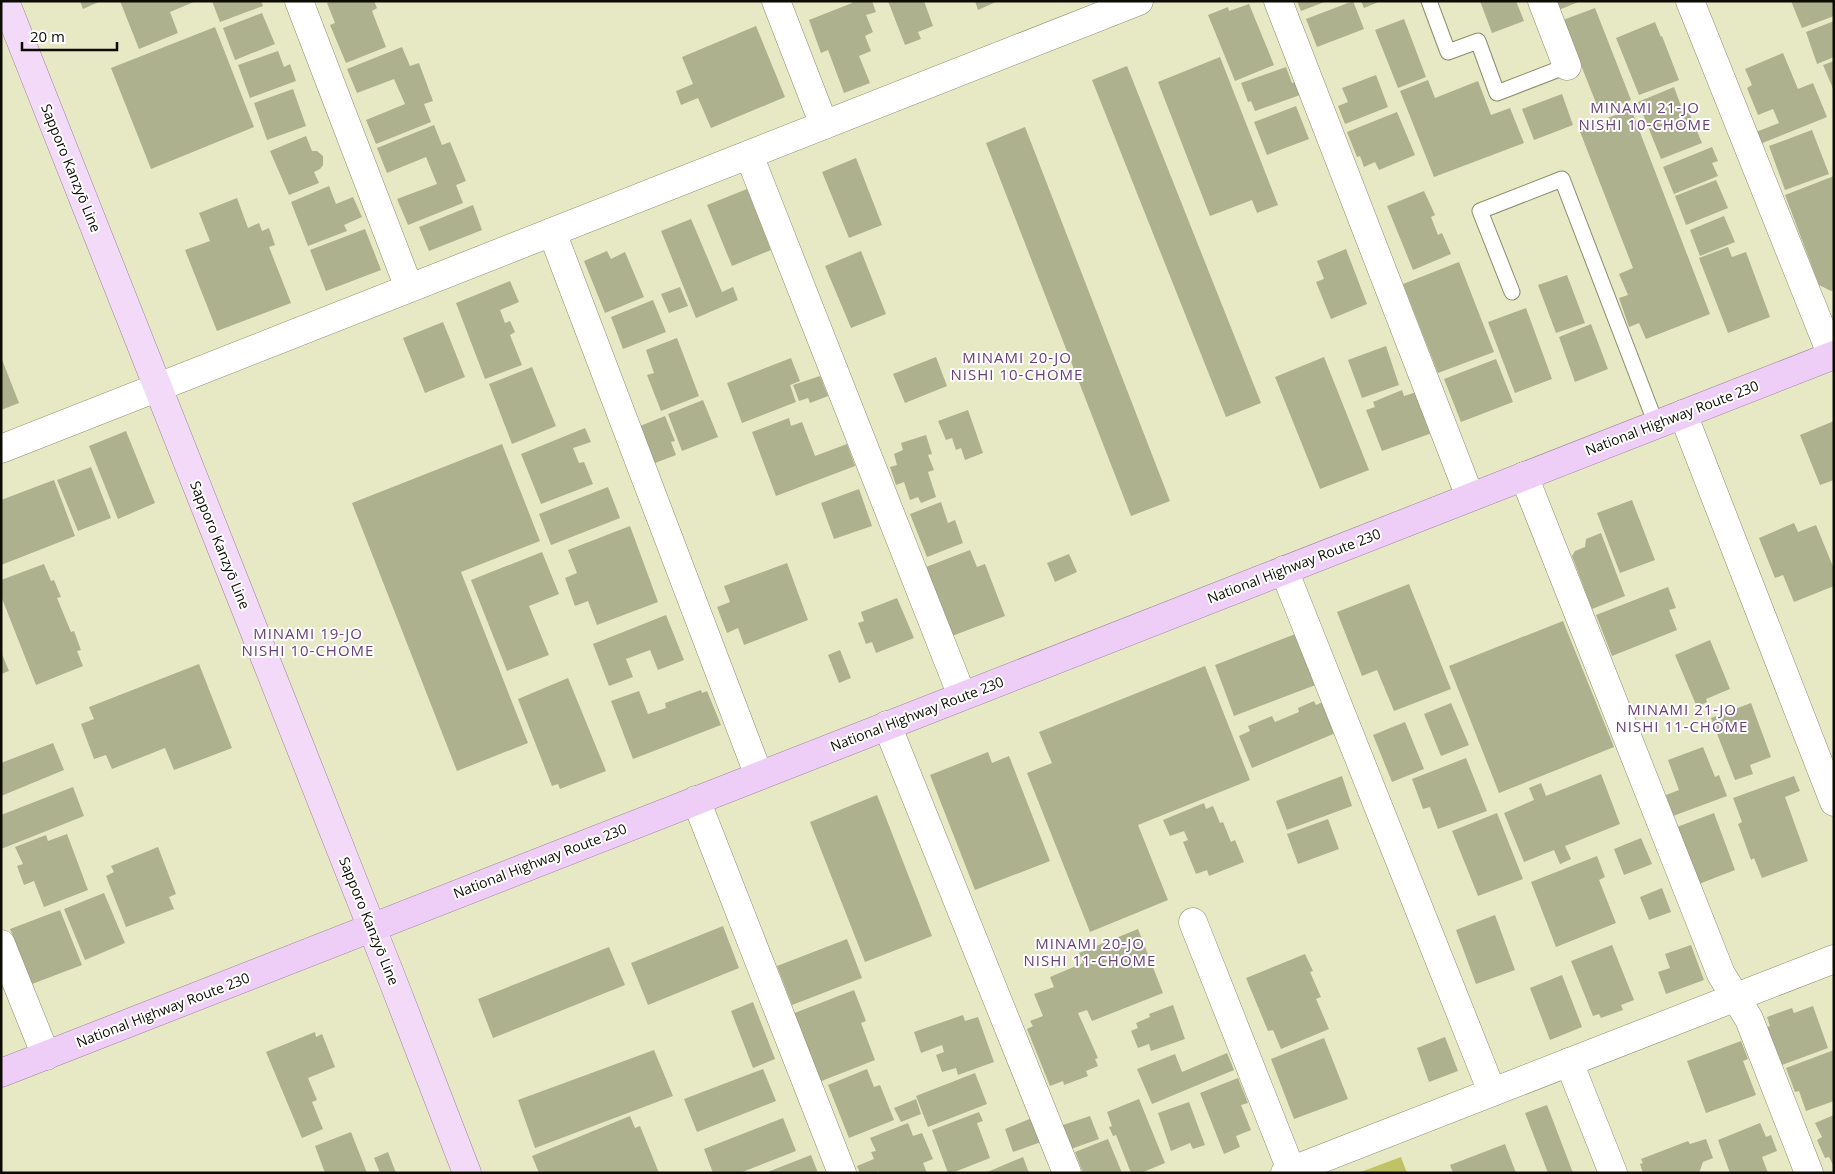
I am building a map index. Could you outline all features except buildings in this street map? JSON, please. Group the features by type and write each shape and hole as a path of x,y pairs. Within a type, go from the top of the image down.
{"highway":[{"name":"National Highway Route 230","path":"1,1074 887,725 1833,356"}],"main road":[{"name":"Sapporo Kanzyō Line","path":"5,1 467,1173"}],"street":[{"path":"299,1 409,288"},
{"path":"776,1 824,125"},
{"path":"1,449 1138,1"},
{"path":"1278,1 1470,497"},
{"path":"1542,1 1567,66"},
{"path":"1690,1 1833,356"},
{"path":"749,155 962,696"},
{"path":"552,232 759,776"},
{"path":"1683,414 1834,802"},
{"path":"1524,476 1717,965 1749,1019 1809,1173"},
{"path":"1284,570 1492,1092"},
{"path":"887,725 1067,1173"},
{"path":"696,800 842,1173"},
{"path":"1193,922 1288,1172 1834,959"},
{"path":"1,944 46,1056"},
{"path":"1569,1062 1613,1173"}],"lane":[{"path":"1429,1 1448,52 1478,41 1497,92 1567,66"},
{"path":"1512,292 1480,211 1562,179 1656,424"}],"green space":[{"path":"1401,1157 1407,1173 1358,1173"}],"district":[{"name":"MINAMI 21-JO NISHI 10-CHOME","path":"1645,116"},
{"name":"MINAMI 20-JO NISHI 10-CHOME","path":"1017,366"},
{"name":"MINAMI 19-JO NISHI 10-CHOME","path":"308,642"},
{"name":"MINAMI 21-JO NISHI 11-CHOME","path":"1682,718"},
{"name":"MINAMI 20-JO NISHI 11-CHOME","path":"1090,952"}]}
